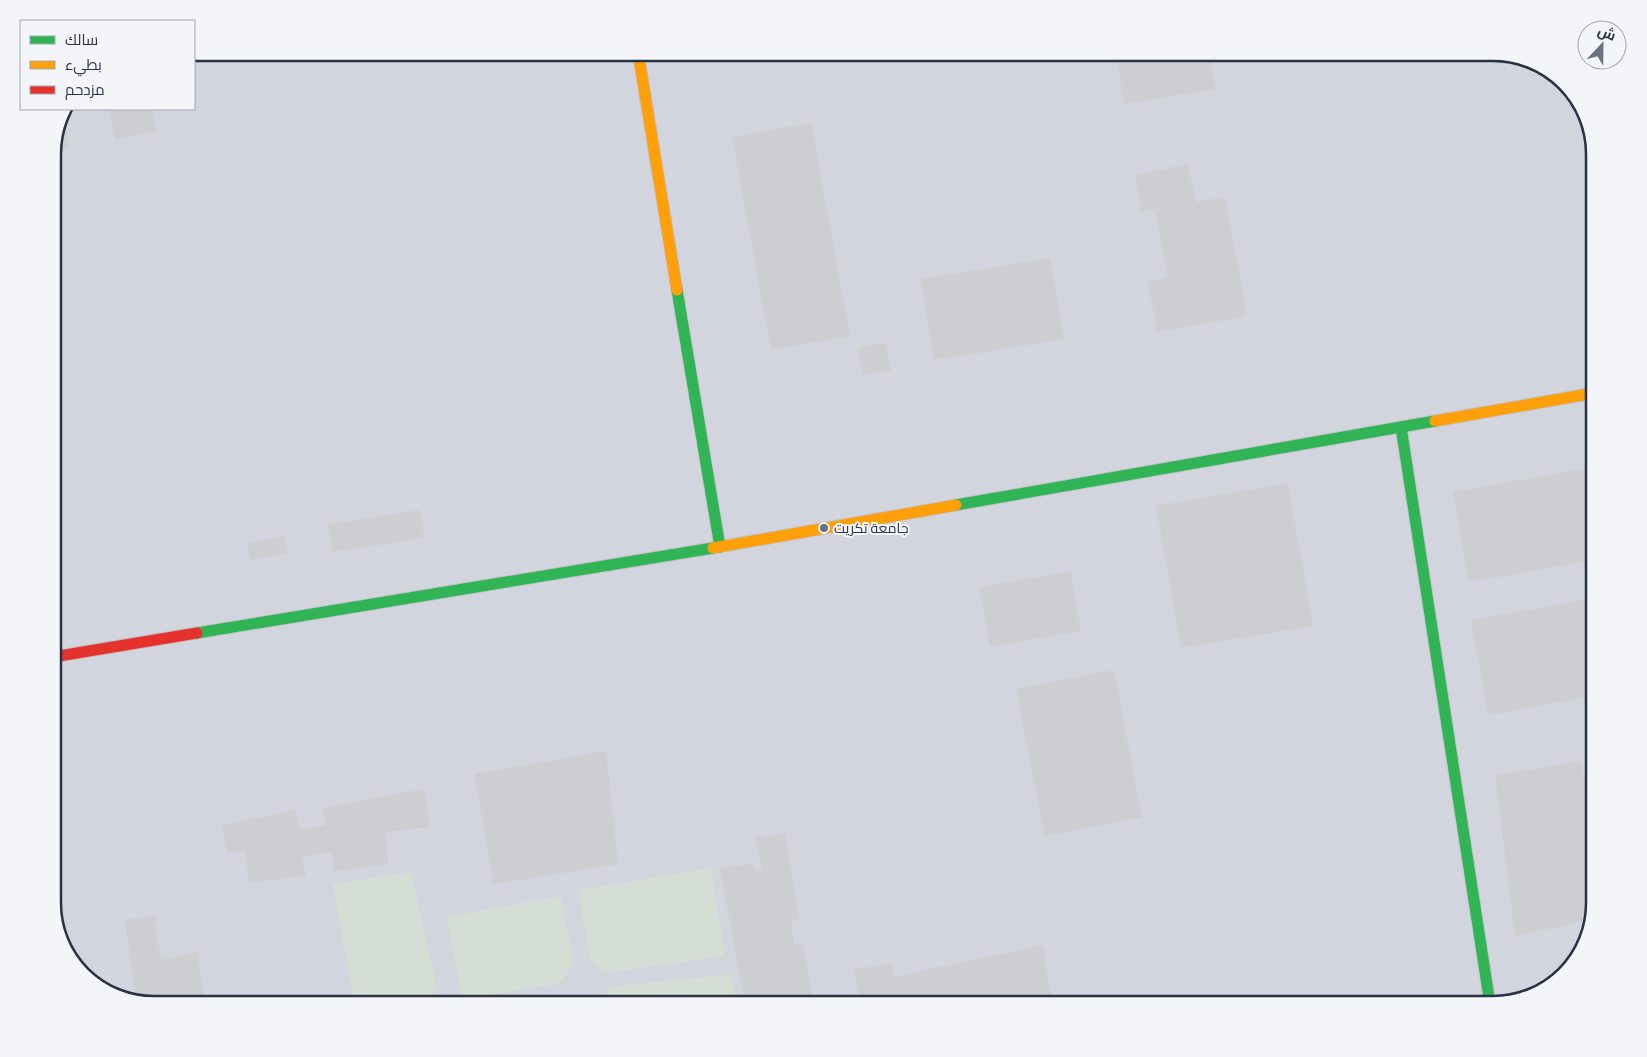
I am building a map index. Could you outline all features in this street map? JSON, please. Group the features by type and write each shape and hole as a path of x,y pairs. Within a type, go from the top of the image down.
{"street":[{"path":"639,61 720,547"},
{"path":"61,656 720,547 1586,394"},
{"path":"1401,427 1489,996"}],"shaded area":[{"name":"جامعة تكريت","path":"195,61 1492,61 1516,64 1539,74 1563,93 1576,113 1584,136 1586,155 1586,902 1583,926 1576,944 1558,968 1539,983 1516,993 1492,996 155,996 131,993 113,986 93,973 77,954 68,938 61,908 61,149 68,119 73,110 195,110"},
{"path":"711,868 725,956 610,972 604,971 590,961 579,890"},
{"path":"411,872 439,996 353,996 333,884"},
{"path":"561,896 574,963 560,983 485,996 461,996 447,917"},
{"path":"731,974 735,996 603,996 611,987"}],"building":[{"path":"1117,61 1210,61 1215,89 1124,104"},
{"path":"109,110 152,110 156,131 115,139"},
{"path":"811,123 850,336 771,350 732,137"},
{"path":"66,125 69,149 61,150"},
{"path":"1188,164 1196,202 1225,197 1247,316 1157,332 1148,282 1168,278 1155,209 1142,212 1135,175"},
{"path":"1050,258 1064,339 934,360 921,279"},
{"path":"885,343 891,370 863,375 857,348"},
{"path":"1586,468 1586,561 1469,582 1453,492"},
{"path":"1288,483 1313,626 1181,648 1156,506"},
{"path":"420,510 424,538 332,552 328,524"},
{"path":"284,536 287,554 250,560 247,543"},
{"path":"1071,571 1081,631 990,647 979,587"},
{"path":"1586,599 1586,697 1488,715 1471,620"},
{"path":"1114,670 1142,817 1045,836 1016,689"},
{"path":"606,751 618,864 494,884 474,774"},
{"path":"1581,761 1586,788 1586,902 1584,921 1515,936 1495,775"},
{"path":"424,789 430,827 386,832 388,864 334,872 332,852 302,856 306,875 249,883 245,851 227,854 222,825 295,810 300,830 326,825 322,808"},
{"path":"785,834 799,918 791,921 794,944 803,943 812,996 744,996 720,868 753,864 755,872 763,871 755,838"},
{"path":"154,916 161,960 197,952 204,996 155,996 135,994 125,920"},
{"path":"1043,945 1051,996 859,996 854,970 891,963 894,977"}],"traffic: fast":[{"path":"677,290 720,547"},
{"path":"956,505 1435,421"},
{"path":"1401,427 1489,996"},
{"path":"197,633 713,548"}],"traffic: slow":[{"path":"639,61 677,290"},
{"path":"1435,421 1586,394"},
{"path":"713,548 956,505"}],"traffic: jam":[{"path":"61,656 197,633"}],"place":[{"name":"جامعة تكريت","path":"824,528"}]}
